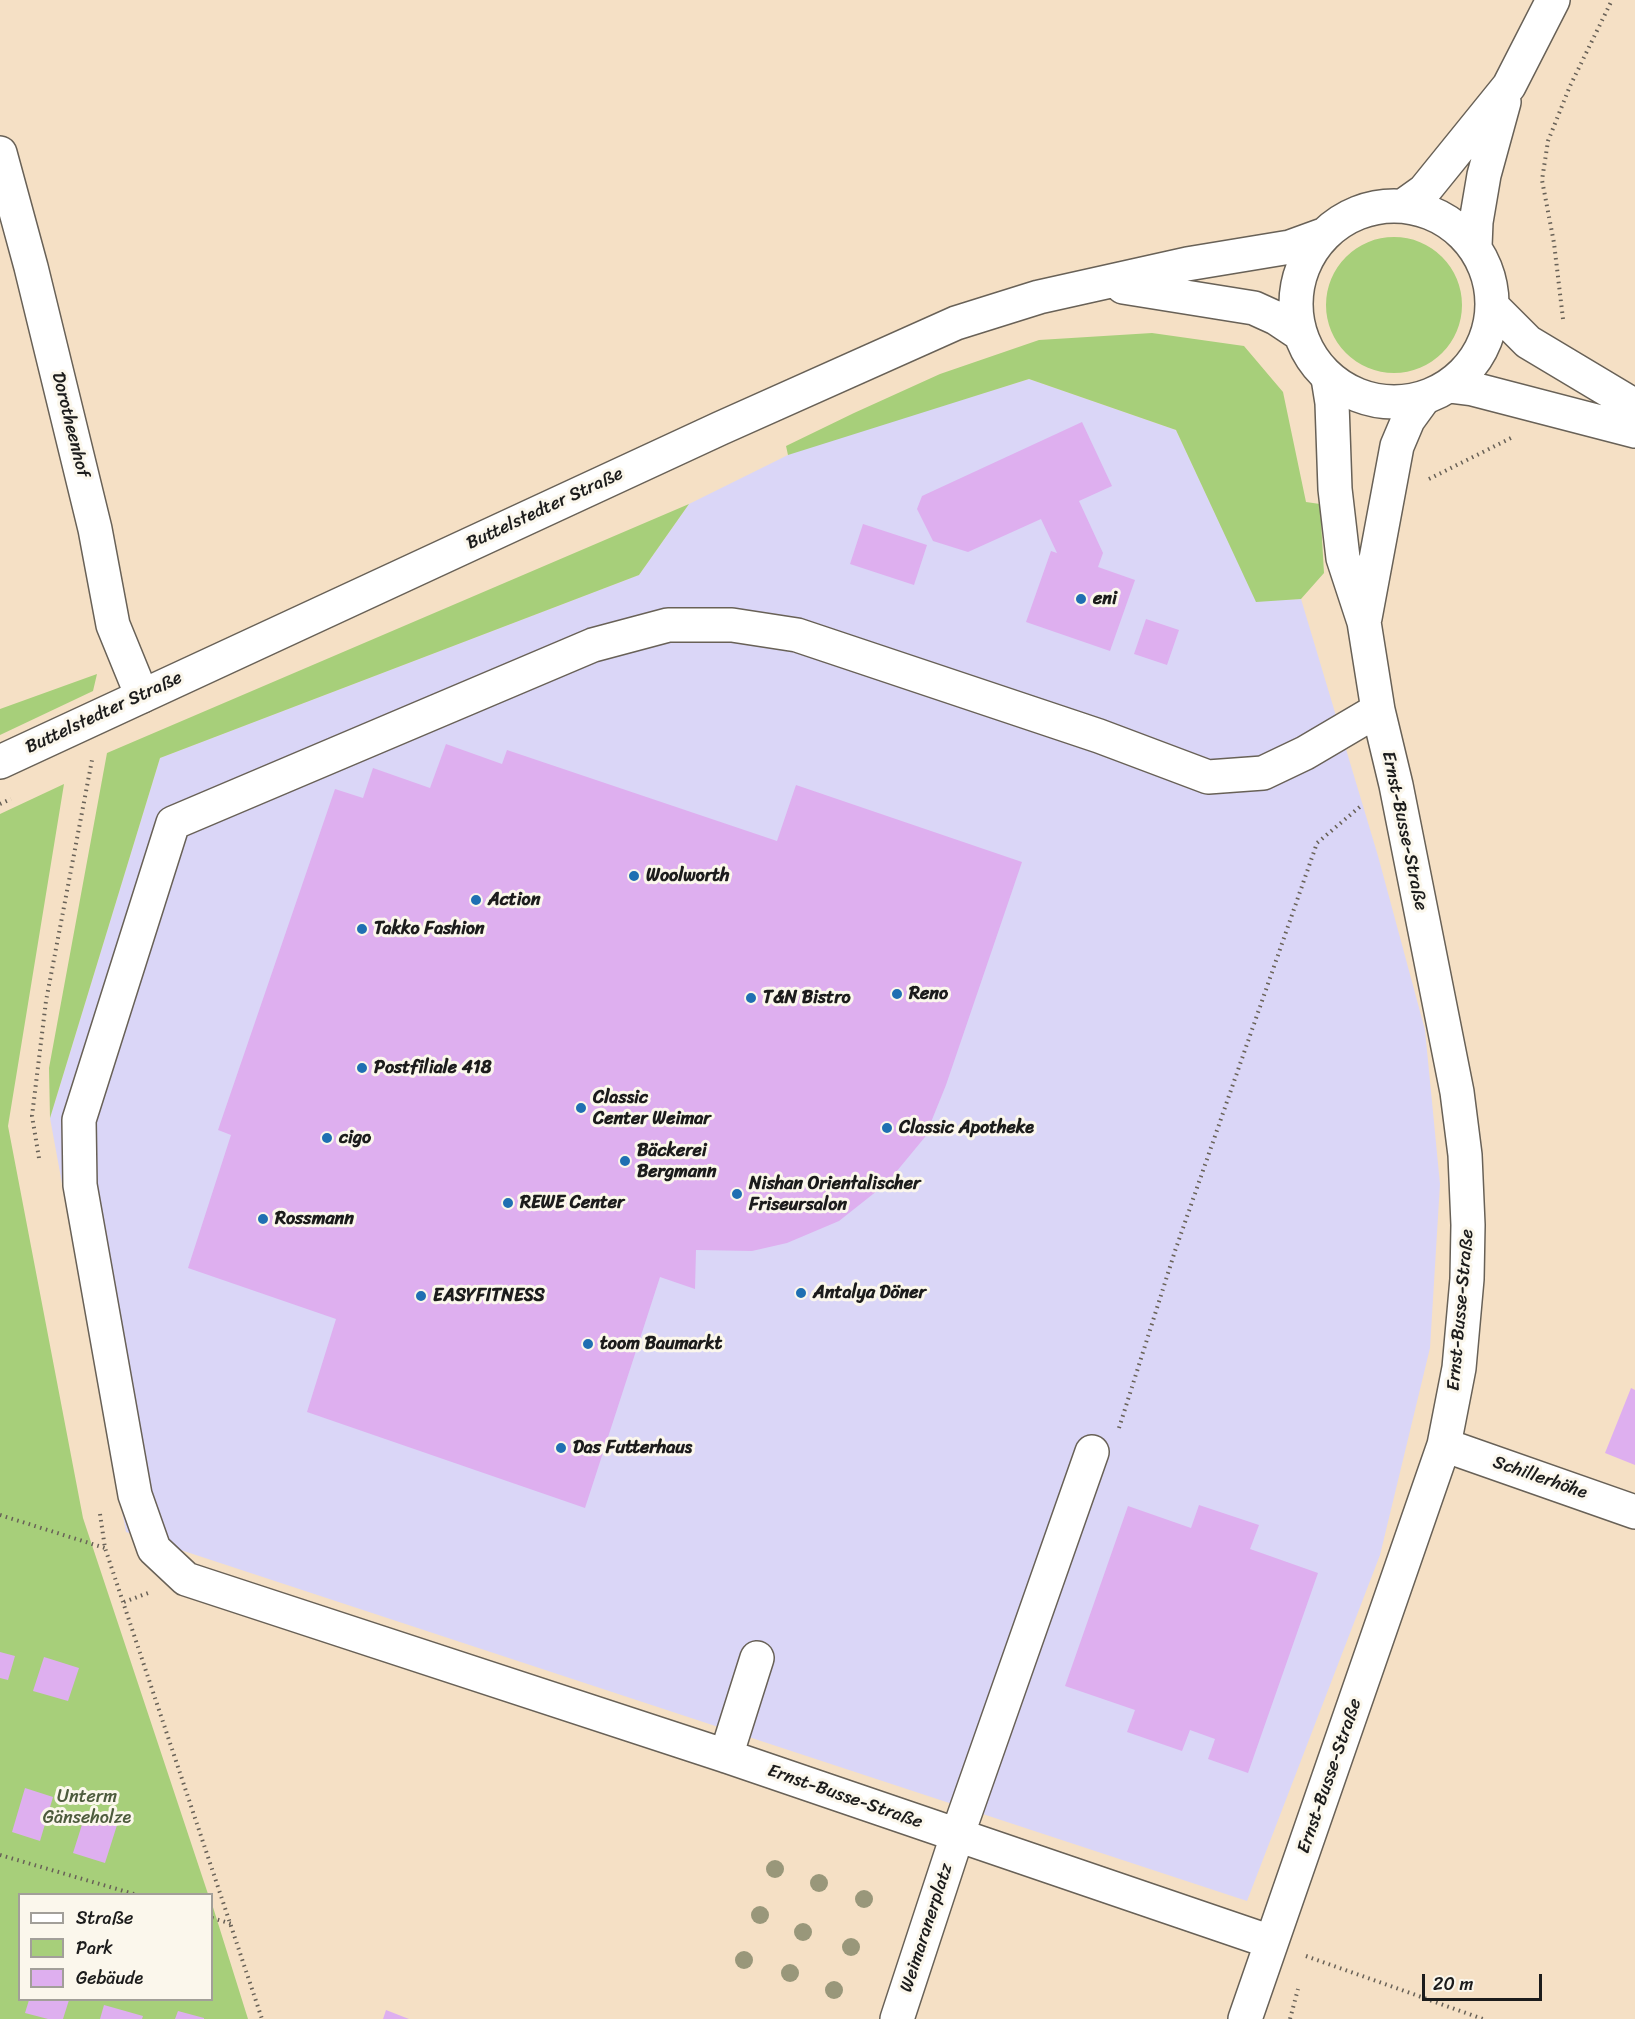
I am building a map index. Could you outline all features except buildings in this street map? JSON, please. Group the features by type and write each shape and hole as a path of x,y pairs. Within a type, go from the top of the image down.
{"street":[{"path":"1475,246 1476,222 1484,175 1509,86 1553,0"},
{"path":"1403,206 1424,191 1509,86"},
{"name":"Dorotheenhof","path":"0,153 31,267 93,518 113,625 142,696"},
{"path":"1436,392 1467,371 1481,352 1490,330 1493,307 1491,284 1475,246 1452,224 1429,212 1403,206 1381,206 1360,211 1340,221 1323,235 1310,251 1300,271 1295,313 1300,334 1311,357 1328,378 1349,392 1373,400 1399,403 1436,392 1473,389 1635,430"},
{"name":"Buttelstedter Straße","path":"0,762 710,433 956,323 1039,297 1187,264 1290,247 1323,235"},
{"path":"1101,284 1180,294 1254,308 1276,318 1300,334"},
{"path":"1493,307 1528,342 1635,406"},
{"name":"Ernst-Busse-Straße","path":"1245,2019 1444,1445 1459,1368 1467,1279 1468,1225 1465,1155 1457,1092 1396,785 1378,710 1364,622 1343,558 1335,489 1332,403 1328,378"},
{"name":"Ernst-Busse-Straße","path":"1364,622 1396,446 1408,420 1436,392"},
{"name":"Ernst-Busse-Straße","path":"1271,1942 726,1756 186,1579 154,1549 135,1495 80,1185 79,1120 173,823 593,645 668,625 732,625 797,635 1100,736 1208,777 1263,773 1305,753 1378,710"},
{"name":"Schillerhöhe","path":"1444,1445 1635,1512"},
{"name":"Weimaranerplatz","path":"897,2019 957,1836 1092,1452"},
{"path":"726,1756 758,1659"}],"path":[{"path":"1564,329 1554,243 1542,180 1548,141 1570,86 1612,0"},
{"path":"1387,496 1407,498 1419,484 1516,435"},
{"path":"1092,1452 1116,1435 1175,1251 1317,843 1368,800"},
{"path":"0,1515 105,1548"},
{"path":"0,1855 131,1893"},
{"path":"213,1918 232,1924"},
{"path":"1271,1942 1484,2019"}],"shaded area":[{"path":"1029,379 1176,430 1256,601 1301,599 1378,856 1425,1030 1440,1184 1430,1348 1380,1555 1247,1901 126,1532 50,1118 160,758 639,575 689,504 796,451"}],"green space":[{"path":"1394,237 1420,242 1442,257 1457,279 1462,305 1457,331 1442,353 1420,368 1394,373 1368,368 1346,353 1331,331 1326,305 1331,279 1346,257 1368,242"},
{"path":"1152,333 1244,346 1283,392 1306,502 1320,504 1324,573 1301,599 1256,602 1176,430 1029,379 788,455 786,446 854,413 940,374 1039,340"},
{"path":"689,504 639,575 160,758 50,1118 49,1068 107,753"},
{"path":"97,674 93,691 0,735 0,709"},
{"name":"Unterm Gänseholze","path":"64,784 8,1126 83,1518 208,1893 18,1893 18,2001 213,2001 213,1907 248,2019 0,2019 0,814"}],"place":[{"name":"eni","path":"1081,599"},
{"name":"Woolworth","path":"634,876"},
{"name":"Action","path":"476,900"},
{"name":"Takko Fashion","path":"362,929"},
{"name":"Reno","path":"897,994"},
{"name":"T&N Bistro","path":"751,998"},
{"name":"Postfiliale 418","path":"362,1068"},
{"name":"Classic Center Weimar","path":"581,1108"},
{"name":"Classic Apotheke","path":"887,1128"},
{"name":"cigo","path":"327,1138"},
{"name":"Bäckerei Bergmann","path":"625,1161"},
{"name":"Nishan Orientalischer Friseursalon","path":"737,1194"},
{"name":"REWE Center","path":"508,1203"},
{"name":"Rossmann","path":"263,1219"},
{"name":"Antalya Döner","path":"801,1293"},
{"name":"EASYFITNESS","path":"421,1296"},
{"name":"toom Baumarkt","path":"588,1344"},
{"name":"Das Futterhaus","path":"561,1448"}]}
